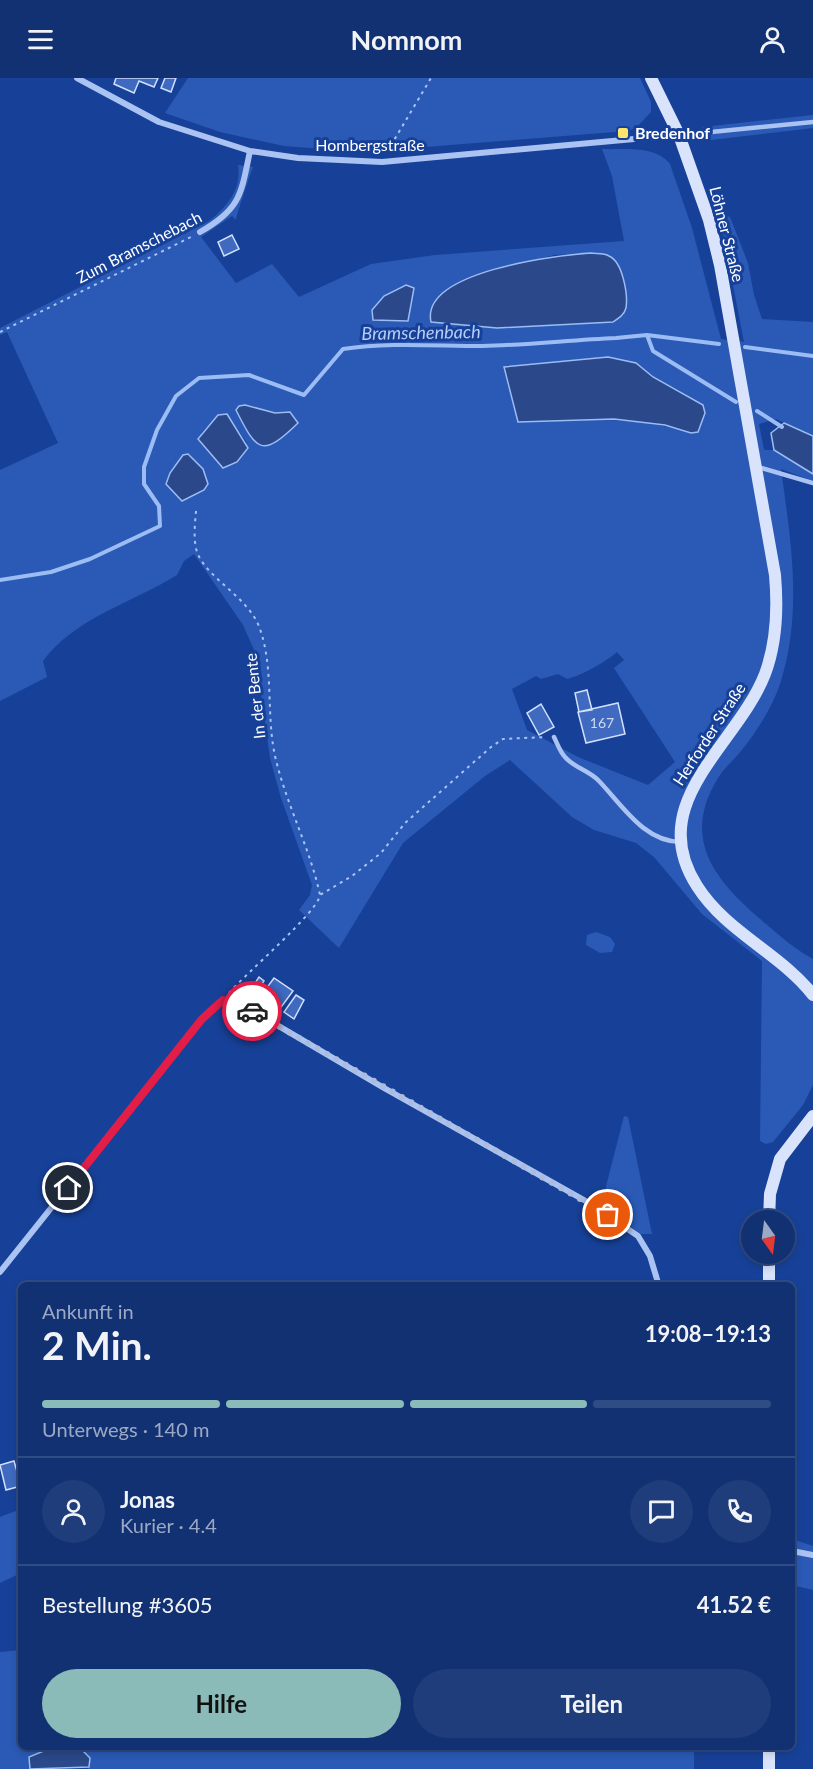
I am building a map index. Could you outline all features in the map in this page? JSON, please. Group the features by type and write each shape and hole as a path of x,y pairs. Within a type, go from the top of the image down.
{"main road":[{"name":"Löhner Straße","path":"651,78 679,135 696,180 717,253 745,405"},
{"name":"Herforder Straße","path":"745,405 776,575 777,601 773,644 754,698 691,789 682,817 681,842 688,869 706,899 722,916 792,974 813,995"},
{"path":"769,1210 770,1194 777,1167 791,1143 813,1116"},
{"path":"769,1264 769,1282"},
{"path":"769,1750 769,1769"}],"street":[{"name":"Hombergstraße","path":"76,78 159,122 250,151 341,162 381,162 679,135"},
{"name":"Zum Bramschebach","path":"200,232 224,218 232,209 243,185 250,151"},
{"path":"0,1272 202,1019 223,1000 248,1008 608,1215 638,1236 650,1256 658,1282"},
{"path":"795,1552 813,1555"}],"lane":[{"path":"679,135 813,122"},
{"path":"756,466 813,483"},
{"path":"554,737 564,757 598,780 625,811 656,837 667,842 681,842"}],"path":[{"path":"381,162 430,78"},
{"name":"Zum Bramschebach","path":"0,332 200,232"},
{"name":"In der Bente","path":"196,511 194,529 197,553 205,565 248,609 260,628 265,651 276,757 320,895"},
{"path":"223,1000 247,972 308,916 319,903 320,895 352,876 381,853 405,823 503,739 554,737"}],"shaded area":[{"path":"188,78 640,78 651,102 651,112 636,128 627,131 363,152 284,146 220,132 165,113"},
{"path":"813,115 813,128 703,141 703,127"},
{"path":"602,149 648,151 664,158 670,164 692,228 721,339 744,342 720,218 723,215 730,217 748,263 754,295 762,319 813,322 813,436 776,419 759,424 764,450 774,450 813,474 813,481 781,469 793,577 793,604 787,657 777,693 747,743 718,778 707,801 702,822 703,841 709,860 719,877 749,909 788,943 813,959 813,1085 803,1105 773,1142 766,1144 760,1141 762,961 702,914 654,857 636,843 594,830 572,817 510,760 485,776 403,843 339,948 299,910 310,895 312,885 281,798 270,758 255,652 243,625 194,554 184,561 177,575 106,612 72,633 43,661 47,677 0,701 0,470 58,443 7,332 0,335 0,328 209,221 232,197 238,182 238,165 253,167 236,220 232,216 201,237 236,283 272,264 299,297 371,264 435,255 624,241 612,176","holes":["590,253 609,256 613,322 497,328 467,278 554,255","609,357 636,363 653,377 680,391 691,433 670,427 627,421 518,422 565,361","246,405 275,413 289,412 296,419 293,428 273,444","227,414 247,443 239,458 201,433 218,415","617,652 624,660 614,668 675,762 648,785 578,757 527,730 512,689 536,676 541,679 558,674 567,679 586,672"]},
{"path":"591,253 602,254 614,259 621,272 625,287 626,308 623,314 613,322 497,328 431,322 433,304 447,290 468,278 523,262"},
{"path":"406,285 414,288 408,321 373,320 372,310 384,296"},
{"path":"608,357 636,363 653,377 703,405 705,413 698,432 691,433 665,425 614,419 518,422 504,367"},
{"path":"245,405 275,413 290,412 298,423 276,442 261,445 249,435 236,410 239,406"},
{"path":"227,414 248,448 237,462 223,468 198,439 218,415"},
{"path":"784,423 813,436 813,474 774,450 771,433"},
{"path":"188,454 203,469 208,484 204,490 182,501 166,484 170,473 183,455"},
{"path":"596,932 610,937 615,944 612,952 600,953 586,945 587,935"},
{"path":"624,1116 628,1117 652,1234 641,1234 601,1206"},
{"path":"18,1510 18,1574 0,1583 0,1517"},
{"path":"795,1540 813,1546 813,1590 795,1586"},
{"path":"18,1650 18,1750 48,1750 29,1765 30,1769 0,1769 0,1652"},
{"path":"46,1750 82,1750 90,1758 89,1767 30,1769 29,1757"},
{"path":"82,1750 694,1750 694,1769 88,1769"}],"building":[{"path":"116,78 158,78 154,87 139,81 134,93 114,84"},
{"path":"165,78 176,78 171,92 161,88"},
{"path":"232,235 239,249 224,256 218,242"},
{"path":"587,690 592,710 579,712 575,693"},
{"path":"618,703 625,734 586,743 578,712"},
{"path":"541,704 554,727 539,735 527,713"},
{"path":"259,977 264,981 261,985 266,989 274,978 293,991 279,1010 251,989"},
{"path":"296,995 304,1000 294,1019 284,1012"},
{"path":"14,1461 18,1487 6,1490 0,1465"}],"waterway":[{"path":"647,335 653,351 736,402"},
{"name":"Bramschenbach","path":"0,580 51,572 90,559 160,526 159,506 144,484 144,467 157,430 176,396 199,378 249,375 304,395 343,349 395,345 482,346 647,335 719,344"},
{"name":"Bramschenbach","path":"745,347 813,356"},
{"path":"757,411 782,427"}],"way so far":[{"path":"252,1011 608,1215"}],"place":[{"name":"Bredenhof","path":"623,133"}],"route":[{"path":"68,1188 202,1019 223,1000 252,1011"}]}
